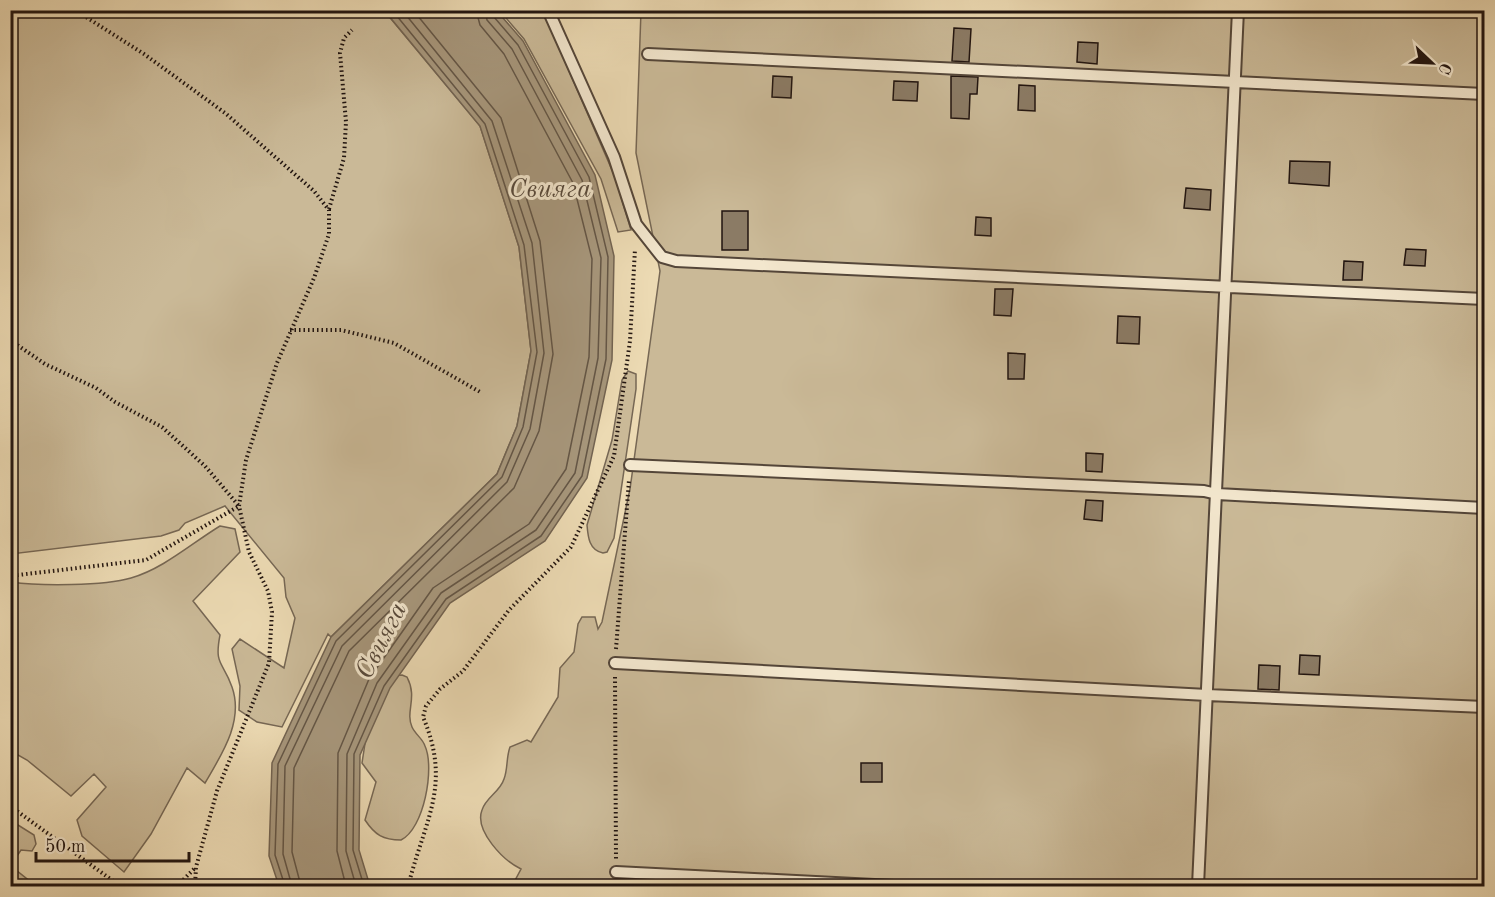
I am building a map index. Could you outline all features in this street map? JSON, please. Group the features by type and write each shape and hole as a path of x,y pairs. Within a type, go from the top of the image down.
{"lane":[{"path":"548,10 614,157 636,224 662,257 676,261 1485,299"},
{"path":"1198,886 1238,10"},
{"path":"648,54 1485,94"},
{"path":"630,465 1204,491 1216,494 1485,508"},
{"path":"615,663 1207,695 1485,707"},
{"path":"616,872 894,886"}],"path":[{"path":"75,10 144,54 225,113 314,191 329,210"},
{"path":"195,886 196,867 217,791 269,663 272,612 268,591 249,552 239,507 246,460 290,330 314,278 329,234 329,210 344,158 346,122 340,53 344,38 352,30"},
{"path":"411,886 410,879 429,820 438,774 433,740 423,717 426,706 440,688 463,671 509,610 571,547 614,456 630,341 636,224"},
{"path":"290,330 341,330 394,343 482,393"},
{"path":"10,340 45,364 96,388 115,402 162,428 205,466 239,507"},
{"path":"10,574 18,575 146,560 239,507"},
{"path":"10,806 120,886"},
{"path":"177,886 196,867"}],"shaded area":[{"path":"10,11 378,11 387,14 480,126 519,247 531,351 517,426 497,474 331,637 328,634 282,727 257,722 239,710 240,686 232,649 240,639 284,668 295,618 286,597 284,578 225,506 185,523 179,530 161,536 11,554"},
{"path":"500,11 543,11 615,177 631,230 618,232 601,179 524,39"},
{"path":"641,11 1484,11 1484,886 512,886 521,869 499,852 486,836 482,827 482,810 502,784 510,747 527,740 531,742 558,697 560,668 574,652 578,624 582,617 595,617 598,629 602,622 630,489 660,271 636,153"},
{"path":"628,371 636,374 636,389 614,538 607,552 603,553 592,546 587,525 612,440 622,380"},
{"path":"220,526 235,529 240,552 193,601 220,635 218,653 220,663 229,679 235,700 233,725 224,749 205,783 187,768 151,834 124,872 82,836 77,820 106,787 94,774 71,796 27,760 11,751 11,582 105,583 131,578 166,562"},
{"path":"393,676 407,677 410,685 412,698 410,721 413,730 423,741 429,768 425,797 416,824 401,840 380,836 365,820 376,782 362,763 368,724"},
{"path":"10,820 34,835 36,844 32,851 21,850 15,859 16,870 36,886 11,886"}],"water":[{"name":"Свияга","path":"378,11 497,11 523,41 595,175 614,256 612,360 587,478 545,541 450,603 390,688 360,755 359,850 370,886 279,886 269,856 272,763 331,637 497,474 517,426 531,351 519,247 480,126 388,15"}],"building":[{"path":"954,28 971,29 969,62 952,61"},
{"path":"1078,42 1098,43 1097,64 1077,62"},
{"path":"773,76 792,77 791,98 772,97"},
{"path":"951,76 978,77 977,94 970,94 969,119 951,118"},
{"path":"894,81 918,82 917,101 893,100"},
{"path":"1019,85 1035,86 1035,111 1018,110"},
{"path":"1290,161 1330,162 1329,186 1289,183"},
{"path":"1186,188 1211,190 1210,210 1184,208"},
{"path":"722,211 748,211 748,250 722,250"},
{"path":"976,217 991,218 991,236 975,235"},
{"path":"1406,249 1426,250 1425,266 1404,265"},
{"path":"1344,261 1363,262 1362,280 1343,280"},
{"path":"995,289 1013,289 1011,316 994,315"},
{"path":"1118,316 1140,317 1139,344 1117,343"},
{"path":"1008,353 1025,354 1024,379 1008,379"},
{"path":"1086,453 1103,454 1102,472 1086,471"},
{"path":"1086,500 1103,501 1102,521 1084,519"},
{"path":"1300,655 1320,656 1319,675 1299,674"},
{"path":"1259,665 1280,666 1279,690 1258,689"},
{"path":"861,763 882,763 882,782 861,782"}]}
